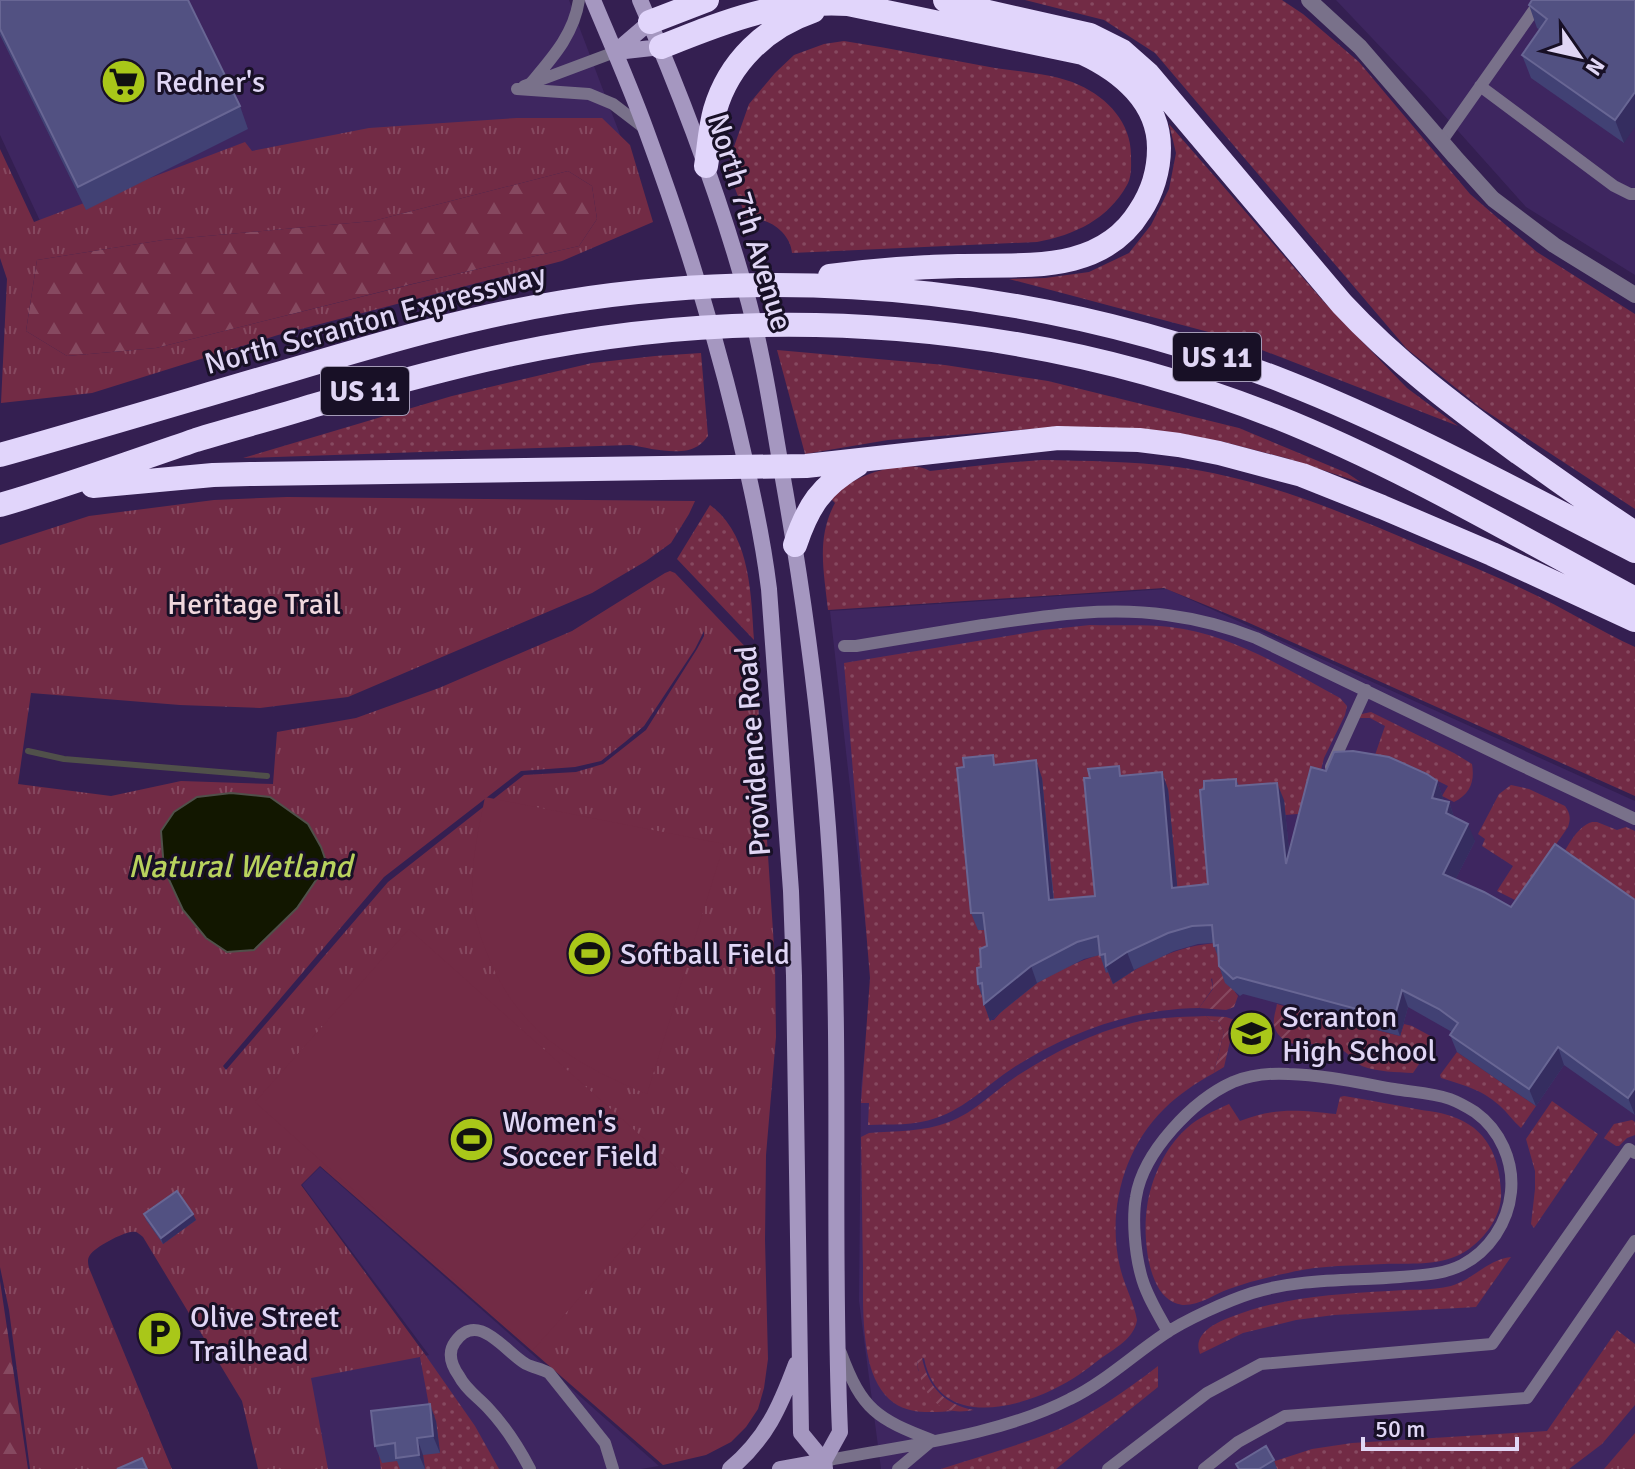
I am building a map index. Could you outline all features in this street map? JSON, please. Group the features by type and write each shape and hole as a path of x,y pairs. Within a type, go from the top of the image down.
{"highway":[{"path":"645,11 707,0"},
{"path":"945,0 1090,35 1136,62 1369,333 1465,414 1635,533"},
{"path":"661,47 764,10 801,3 848,4 1069,49 1111,67 1134,88 1152,115 1159,144 1155,175 1144,206 1124,234 1096,252 1080,258 1045,263 902,268 764,284"},
{"path":"706,166 711,127 722,92 752,47 766,34 801,15 848,4"},
{"name":"North Scranton Expressway","path":"0,455 355,351 445,327 562,302 672,289 764,284 834,287 957,298 1065,316 1178,345 1286,382 1339,404 1635,551"},
{"name":"US 11","path":"0,505 201,439 381,387 454,367 568,343 684,329 774,325 859,327 952,334 1058,352 1167,379 1272,416 1375,460 1635,599"},
{"path":"55,489 213,475 827,465 1019,441 1058,438 1139,440 1219,453 1302,475 1492,554 1635,620"},
{"path":"795,545 803,521 821,492 841,474 863,461"}],"main road":[{"path":"593,0 615,52"},
{"path":"615,52 645,11"},
{"name":"North 7th Avenue","path":"645,11 683,102 731,239 765,373 781,467"},
{"path":"615,52 661,47"},
{"name":"Providence Road","path":"615,52 646,130 708,317 747,467 764,550 791,891 801,1433 824,1465 840,1432 832,889 818,720 795,545 781,467"},
{"path":"730,1469 766,1430 799,1355"},
{"path":"780,1469 824,1465"}],"street":[{"path":"1309,0 1360,47 1493,199 1554,245 1635,295"}],"lane":[{"path":"530,84 563,43 575,18 579,0"},
{"path":"1441,142 1541,0"},
{"path":"615,52 517,89 576,92 603,98 646,130"},
{"path":"1480,86 1614,186 1635,194"},
{"path":"844,646 1037,617 1095,612 1153,613 1226,627 1256,638 1635,819"},
{"path":"1327,776 1366,690"},
{"path":"824,1465 995,1427 1051,1408 1074,1398 1168,1332 1233,1300 1270,1288 1309,1282 1441,1273 1459,1266 1476,1256 1497,1233 1509,1207 1510,1170 1502,1144 1486,1120 1442,1097 1289,1074 1233,1083 1200,1102 1182,1119 1160,1146 1140,1182 1135,1231 1140,1271 1147,1294 1168,1332"},
{"path":"1108,1469 1207,1393 1261,1364 1492,1344 1629,1149 1635,1153"},
{"path":"1204,1469 1238,1442 1285,1416 1527,1398 1635,1241"},
{"path":"530,1469 489,1409 463,1383 452,1364 452,1346 467,1332 489,1334 528,1365 549,1373 605,1443 613,1469"},
{"path":"838,1345 850,1378 866,1403 890,1422 932,1440"},
{"path":"898,1469 932,1440"}],"shaded area":[{"path":"0,0 569,0 622,140 48,238 0,135"},
{"path":"1336,0 1635,0 1635,275 1526,207"},
{"name":"Scranton High School","path":"1167,589 1635,801 1635,1469 881,1469 859,1301 861,1088 872,980 830,611"},
{"path":"320,1167 659,1466 641,1469 325,1469 308,1375 429,1355 302,1185"}],"green space":[{"path":"1025,0 1282,0 1303,14 1359,62 1470,194 1537,252 1635,314 1635,509 1481,408 1407,349 1155,53 1104,20"},
{"path":"844,41 1049,76 1090,90 1116,113 1127,132 1131,155 1127,185 1110,207 1089,224 1037,242 792,253 786,236 777,228 761,220 747,220 728,170 730,158 749,104 775,73 794,55 824,44"},
{"path":"517,118 602,118 630,145 653,222 562,261 278,335 92,393 1,403 7,279 0,258 0,149 34,222 245,142 252,151 369,128","holes":["568,171 592,186 597,219 579,246 156,348 67,356 26,331 37,260 163,240 373,221"]},
{"path":"1169,124 1324,302 1407,388 1458,426 1231,338 1009,279 1089,272 1129,253 1151,225 1169,189 1176,153"},
{"path":"568,171 592,186 597,219 579,246 156,348 67,356 26,331 37,260 163,240 373,221"},
{"path":"777,350 945,365 1048,381 1239,428 1347,473 1362,483 1286,458 1220,441 1100,427 1057,427 888,440 805,454"},
{"path":"701,353 708,436 698,446 683,451 630,445 243,458 452,396 592,363"},
{"path":"1042,460 1177,467 1270,488 1361,520 1487,573 1635,647 1635,796 1247,622 1164,588 828,610 823,569 825,529 835,503 831,499 850,483 877,472 906,466 930,471"},
{"name":"Heritage Trail","path":"287,497 695,501 671,543 592,593 348,697 260,708 31,693 18,784 111,796 181,781 273,784 277,732 356,718 439,688 572,631 665,573 675,573 755,657 775,962 776,1037 766,1155 768,1359 758,1409 731,1442 706,1455 663,1465 320,1166 301,1185 424,1353 420,1357 311,1378 328,1469 258,1469 242,1401 143,1237 133,1232 97,1248 89,1257 88,1264 172,1469 30,1469 9,1310 0,1267 0,545 89,516 214,500","holes":["704,631 704,636 646,730 603,764 576,772 524,775 388,882 226,1070 223,1066 384,877 521,771 575,767 601,761 644,726"]},
{"path":"710,505 734,532 741,549 750,585 754,640 677,559"},
{"path":"1090,625 1170,627 1215,637 1258,654 1340,698 1347,706 1345,715 1324,758 1310,813 1285,815 1283,800 1214,901 1102,913 990,931 991,1020 1030,987 1089,958 1104,953 1116,982 1164,955 1218,943 1225,971 1211,979 1213,988 1199,1008 1125,1018 1079,1033 1034,1055 947,1114 928,1121 868,1125 869,1103 861,1103 870,978 844,663"},
{"path":"1371,712 1472,764 1473,776 1468,791 1454,802 1442,796 1448,786 1375,755 1385,726 1370,718 1358,718 1357,715"},
{"path":"1511,785 1529,789 1565,806 1570,818 1568,827 1517,901 1497,891 1513,866 1482,846 1485,839 1478,834 1499,794"},
{"name":"Softball Field","path":"485,797 724,844 647,1094 595,1070 550,1041 531,1024 499,980 478,929 472,896 475,853"},
{"path":"1592,822 1617,830 1626,827 1635,831 1635,913 1559,860 1577,833"},
{"name":"Women's Soccer Field","path":"409,929 687,1177 533,1350 255,1102"},
{"path":"1246,966 1235,992 1238,996 1234,1007 1226,1010 1199,1008 1213,989 1212,976"},
{"path":"1277,1004 1287,1007 1290,1029 1307,1045 1291,1043 1278,1035 1274,1022"},
{"path":"1287,1007 1400,1036 1404,1024 1436,1039 1413,1073 1374,1069 1362,1066 1336,1047 1297,1039 1287,1026"},
{"path":"1206,1016 1218,1021 1224,1032 1214,1073 1176,1098 1150,1125 1138,1143 1122,1182 1117,1203 1116,1246 1137,1320 1128,1338 1054,1389 1016,1403 976,1407 958,1403 943,1394 931,1380 924,1358 917,1361 918,1370 948,1410 954,1411 915,1411 889,1399 873,1373 865,1338 861,1137 869,1133 919,1129 949,1122 1033,1066 1103,1032 1150,1020"},
{"path":"1206,1016 1235,1020 1224,1067 1214,1073 1224,1032 1218,1021"},
{"path":"1457,1052 1536,1106 1521,1128 1485,1095 1441,1078 1440,1075"},
{"path":"1340,1097 1447,1115 1463,1121 1482,1136 1494,1155 1501,1200 1495,1219 1477,1243 1461,1254 1443,1260 1300,1270 1243,1284 1190,1305 1175,1303 1164,1295 1148,1259 1146,1218 1156,1175 1179,1136 1207,1114 1229,1104 1240,1121 1265,1113 1288,1111 1336,1114"},
{"path":"1552,1101 1598,1134 1534,1228 1531,1224 1535,1171 1526,1139"},
{"path":"1635,1122 1635,1135 1619,1146 1604,1138 1614,1124"},
{"path":"1511,1257 1476,1307 1296,1320 1243,1333 1200,1354 1199,1341 1206,1330 1250,1310 1329,1295 1443,1288"},
{"path":"0,1281 28,1469 0,1469"},
{"path":"1617,1330 1635,1344 1635,1405 1602,1444 1569,1469 1277,1469 1272,1462 1312,1449 1352,1443 1547,1431"},
{"path":"424,1353 475,1426 499,1469 381,1469 375,1427 435,1416 430,1411 420,1357"},
{"path":"922,1358 929,1378 939,1393 954,1404 974,1410 946,1409 932,1399 918,1369 917,1361"},
{"path":"1158,1366 1158,1387 1056,1469 941,1469 1059,1429 1110,1400"},
{"path":"1635,1433 1635,1469 1604,1469"}],"water":[{"name":"Natural Wetland","path":"231,793 270,797 308,824 327,864 297,908 254,950 227,952 206,938 183,910 164,869 161,831 174,812 197,797"}],"building":[{"name":"Redner's","path":"0,0 188,0 240,106 78,187 0,29"},
{"path":"1532,0 1635,0 1635,92 1615,120 1522,55 1547,19 1529,5"},
{"name":"Scranton High School","path":"1353,751 1389,757 1437,781 1432,798 1449,802 1446,813 1468,824 1443,874 1511,907 1555,844 1635,900 1635,1088 1628,1098 1558,1047 1529,1089 1450,1035 1458,1023 1439,1009 1402,990 1394,1019 1237,977 1233,979 1219,966 1218,945 1214,946 1212,925 1192,926 1168,933 1127,952 1106,966 1105,954 1100,955 1098,936 1077,942 1031,966 984,1004 977,968 981,967 980,949 987,946 983,913 971,913 957,768 964,767 963,758 993,755 994,765 1036,760 1049,900 1095,896 1084,778 1090,778 1088,769 1119,766 1120,776 1162,772 1172,888 1208,884 1200,790 1204,789 1204,781 1236,779 1236,786 1277,783 1286,864 1311,767 1326,771 1334,752"},
{"path":"177,1191 193,1214 161,1238 144,1214"},
{"path":"430,1404 433,1436 417,1438 419,1455 396,1458 395,1443 375,1446 371,1411"},
{"path":"1266,1446 1274,1460 1259,1469 1239,1469 1236,1464"},
{"path":"142,1458 147,1469 117,1469"}],"waterway":[{"path":"28,751 64,759 267,776"}],"place":[{"name":"Redner's","path":"124,82"},
{"name":"Softball Field","path":"589,954"},
{"name":"Scranton High School","path":"1251,1034"},
{"name":"Women's Soccer Field","path":"471,1139"},
{"name":"Olive Street Trailhead","path":"159,1334"}]}
